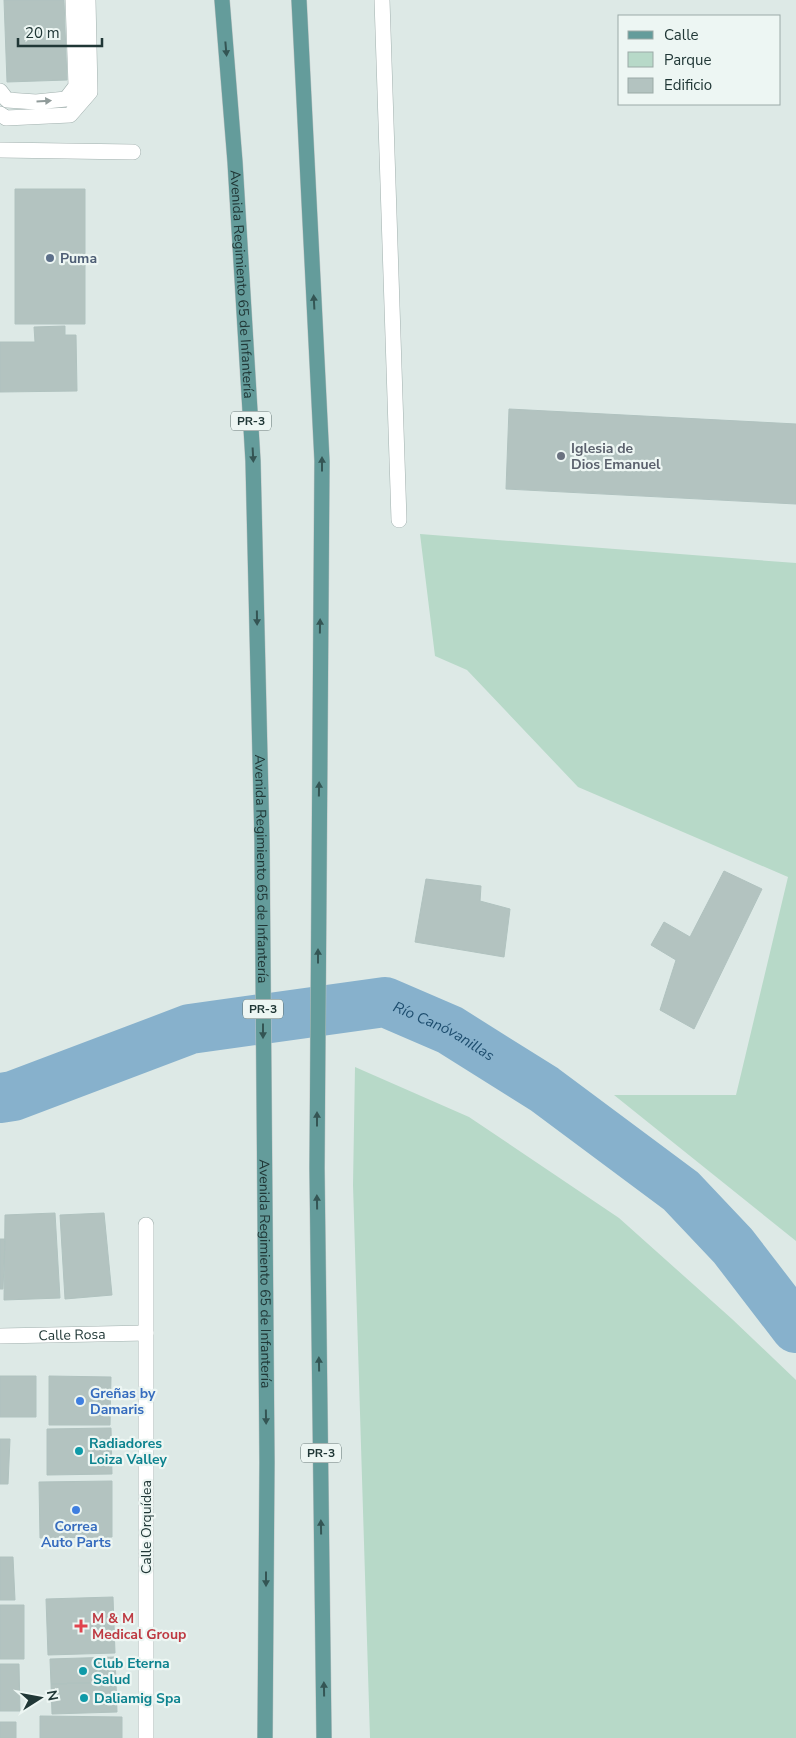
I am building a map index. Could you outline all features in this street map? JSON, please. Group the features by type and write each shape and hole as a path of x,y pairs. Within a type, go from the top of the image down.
{"main road":[{"name":"Avenida Regimiento 65 de Infantería","path":"222,0 236,162 253,461 262,842 267,1462 265,1738"},
{"name":"PR-3","path":"300,0 322,460 317,1168 324,1738"}],"street":[{"path":"0,91 7,100 36,102 66,99 76,86 73,0"},
{"path":"0,114 6,118 70,115 90,92 88,0"},
{"path":"382,0 399,520"},
{"path":"0,150 133,152"},
{"name":"Calle Orquídea","path":"146,1225 146,1738"},
{"name":"Calle Rosa","path":"0,1336 146,1333"}],"green space":[{"path":"420,534 796,563 796,1241 614,1095 736,1095 788,877 578,787 467,670 435,656"},
{"path":"355,1067 469,1117 619,1218 732,1319 796,1380 796,1738 370,1738 353,1185"}],"building":[{"path":"4,0 64,0 67,80 7,82"},
{"path":"15,189 85,189 85,324 15,324"},
{"path":"65,326 65,335 76,335 77,391 0,392 0,342 35,342 34,327"},
{"path":"509,409 796,424 796,504 506,489"},
{"path":"724,871 762,889 694,1029 660,1010 676,960 651,945 664,922 690,937"},
{"path":"426,879 481,886 480,901 510,909 504,957 415,942"},
{"path":"55,1213 60,1298 4,1300 5,1215"},
{"path":"104,1213 112,1295 65,1299 60,1215"},
{"path":"0,1239 5,1239 3,1289 0,1289"},
{"path":"0,1376 36,1376 36,1417 0,1417"},
{"name":"Greñas by Damaris","path":"49,1376 111,1377 110,1425 49,1425"},
{"name":"Radiadores Loiza Valley","path":"111,1428 112,1474 47,1475 47,1429"},
{"path":"0,1439 10,1439 8,1484 0,1484"},
{"name":"Correa Auto Parts","path":"112,1481 112,1537 40,1538 39,1482"},
{"path":"0,1557 13,1557 15,1600 0,1600"},
{"name":"M & M Medical Group","path":"113,1597 115,1653 48,1655 46,1599"},
{"path":"0,1605 24,1605 24,1659 0,1659"},
{"name":"Club Eterna Salud","path":"115,1657 116,1682 51,1684 50,1659"},
{"path":"0,1664 19,1664 20,1711 0,1711"},
{"name":"Daliamig Spa","path":"116,1682 117,1712 52,1714 51,1684"},
{"path":"40,1716 122,1717 122,1738 40,1738"},
{"path":"0,1722 16,1722 16,1738 0,1738"}],"waterway":[{"name":"Río Canóvanillas","path":"0,1098 13,1096 190,1029 385,1002 450,1030 544,1089 681,1191 733,1246 796,1328"}],"place":[{"name":"Puma","path":"50,258"},
{"name":"Iglesia de Dios Emanuel","path":"561,456"},
{"name":"Greñas by Damaris","path":"80,1401"},
{"name":"Radiadores Loiza Valley","path":"79,1451"},
{"name":"Correa Auto Parts","path":"76,1510"},
{"name":"M & M Medical Group","path":"81,1626"},
{"name":"Club Eterna Salud","path":"83,1671"},
{"name":"Daliamig Spa","path":"84,1698"}]}
